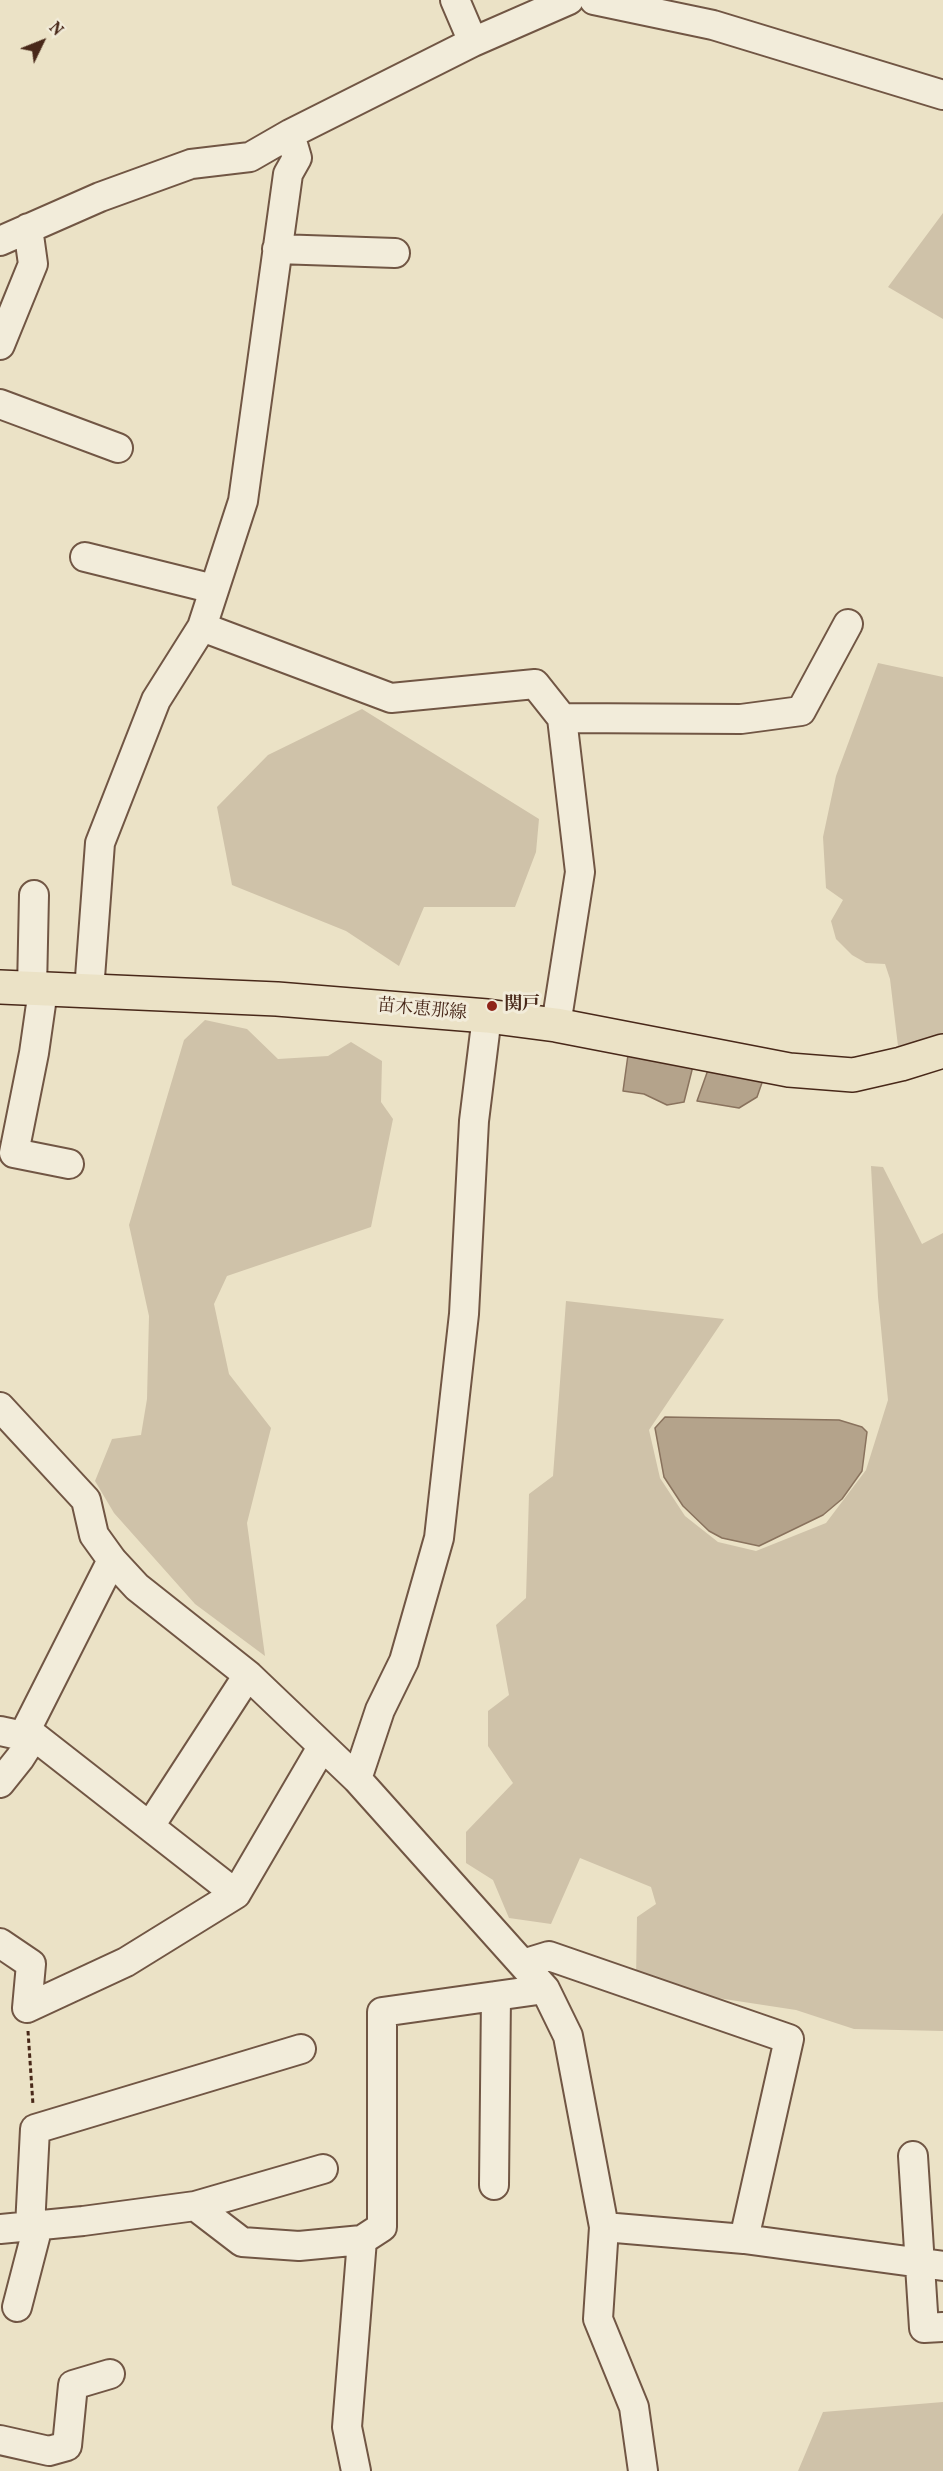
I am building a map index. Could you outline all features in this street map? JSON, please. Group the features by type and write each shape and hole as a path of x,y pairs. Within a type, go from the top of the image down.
{"main road":[{"name":"苗木恵那線","path":"25,989 277,999 487,1016 556,1025 765,1066 853,1075 943,1051"}],"street":[{"path":"455,0 473,42"},
{"path":"0,241 100,197 190,164 250,157 290,134 473,42 569,0"},
{"path":"594,0 713,25 943,95"},
{"path":"88,991 100,843 156,700 202,627 243,501 288,174 297,158 290,134"},
{"path":"0,345 33,264 28,228"},
{"path":"277,249 395,253"},
{"path":"0,404 118,448"},
{"path":"85,557 214,589"},
{"path":"562,718 741,719 801,711 848,624"},
{"path":"202,627 391,698 535,684 562,718 580,872 556,1025"},
{"path":"34,895 25,989 34,1053 14,1153 69,1164"},
{"path":"357,1779 380,1710 404,1661 439,1538 464,1314 474,1121 487,1016"},
{"path":"0,1407 87,1500 94,1535 112,1560 137,1587 248,1675 357,1779 545,1989 568,2036 604,2227 598,2319 634,2407 643,2471"},
{"path":"0,1783 20,1758 19,1734 112,1560"},
{"path":"150,1826 248,1675"},
{"path":"19,1734 150,1826 236,1894"},
{"path":"27,2008 126,1962 236,1894 322,1747"},
{"path":"0,1943 31,1964 27,2008"},
{"path":"523,1964 549,1956 789,2039 744,2239"},
{"path":"195,2206 242,2242 299,2246 362,2241 382,2227 382,2013 545,1989"},
{"path":"494,2185 496,1996"},
{"path":"17,2307 34,2227 35,2129 301,2049"},
{"path":"913,2156 931,2264 924,2328 943,2327"},
{"path":"0,2229 34,2227 195,2206 324,2169"},
{"path":"604,2227 744,2239 931,2264"},
{"path":"356,2471 347,2427 362,2241"},
{"path":"0,2440 49,2451 67,2446 73,2385 110,2374"}],"path":[{"path":"27,2008 35,2129"}],"shaded area":[{"path":"943,213 943,319 888,287"},
{"path":"878,663 943,677 943,1045 939,1036 898,1046 890,979 885,964 866,963 852,955 836,939 831,921 843,900 826,888 823,837 836,776"},
{"path":"362,709 539,819 536,852 515,907 424,907 399,966 346,931 232,885 217,807 268,755"},
{"path":"205,1020 247,1029 278,1059 328,1056 351,1042 382,1061 381,1102 393,1119 371,1227 227,1276 214,1304 229,1374 271,1428 247,1523 265,1656 195,1604 114,1513 95,1481 112,1439 141,1435 147,1399 149,1316 129,1225 184,1040"},
{"path":"628,1055 693,1066 684,1102 667,1105 644,1094 623,1091"},
{"path":"709,1067 764,1077 757,1097 739,1108 697,1101"},
{"path":"871,1166 883,1167 922,1244 943,1233 943,2031 854,2029 796,2010 711,1997 636,1980 637,1917 656,1904 651,1887 580,1858 551,1924 509,1918 493,1880 466,1863 466,1832 513,1783 488,1746 488,1711 509,1695 496,1625 526,1598 529,1494 553,1476 566,1301 724,1319 649,1430 660,1478 685,1516 718,1542 756,1551 826,1523 866,1470 888,1400 878,1297"},
{"path":"665,1417 839,1420 862,1427 867,1432 862,1471 842,1499 823,1515 759,1546 722,1538 709,1531 683,1506 664,1477 655,1428"},
{"path":"943,2402 943,2471 798,2471 823,2412"}],"place":[{"name":"関戸","path":"492,1006"}]}
